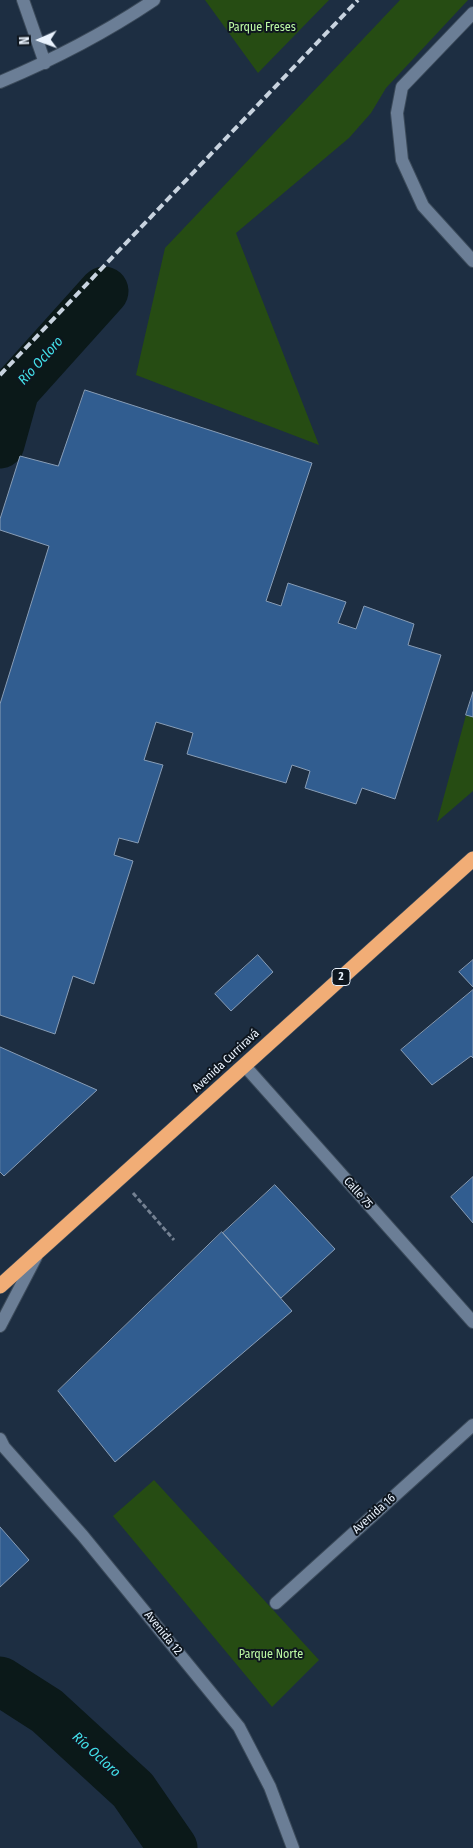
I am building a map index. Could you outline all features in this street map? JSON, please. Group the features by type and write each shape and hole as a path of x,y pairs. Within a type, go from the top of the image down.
{"highway":[{"name":"Avenida Curriravá","path":"0,1286 38,1254 473,859"}],"street":[{"path":"23,0 45,63"},
{"path":"0,82 45,63 114,27 154,0"},
{"path":"473,13 402,87 397,113 402,160 423,206 473,261"},
{"name":"Calle 75","path":"244,1065 473,1322"},
{"path":"0,1326 22,1280 38,1254"},
{"name":"Avenida 16","path":"276,1603 473,1425"},
{"name":"Avenida 12","path":"0,1439 4,1447 83,1536 239,1727 270,1787 294,1848"}],"path":[{"path":"120,1178 174,1240"}],"green space":[{"name":"Parque Freses","path":"205,0 329,0 258,73"},
{"path":"400,0 468,0 386,88 371,113 349,138 236,233 319,445 136,375 165,248"},
{"path":"466,715 473,717 473,791 437,822"},
{"name":"Parque Norte","path":"154,1480 319,1660 272,1707 113,1516"}],"building":[{"path":"85,390 312,463 266,601 281,606 288,583 346,602 338,623 356,629 364,606 414,624 408,645 441,655 395,799 362,788 356,804 305,788 310,771 292,765 286,783 187,754 193,733 156,722 144,760 163,765 138,843 119,838 114,855 133,861 94,984 73,976 55,1034 0,1015 0,704 49,546 0,530 0,519 20,456 58,466"},
{"path":"473,692 473,717 466,715"},
{"path":"258,955 273,972 231,1011 215,994"},
{"path":"473,960 473,987 459,972"},
{"path":"473,990 473,1058 471,1056 432,1085 401,1050"},
{"path":"0,1047 97,1090 4,1176 0,1172"},
{"path":"473,1177 473,1223 451,1197"},
{"path":"275,1185 335,1249 281,1298 223,1233"},
{"path":"222,1232 292,1311 115,1462 58,1391"},
{"path":"0,1527 29,1560 0,1587"}],"waterway":[{"name":"Río Ocloro","path":"0,444 15,390 104,291"},
{"name":"Río Ocloro","path":"0,1681 47,1711 133,1790 173,1848"}],"railway":[{"path":"0,375 358,0"}]}
